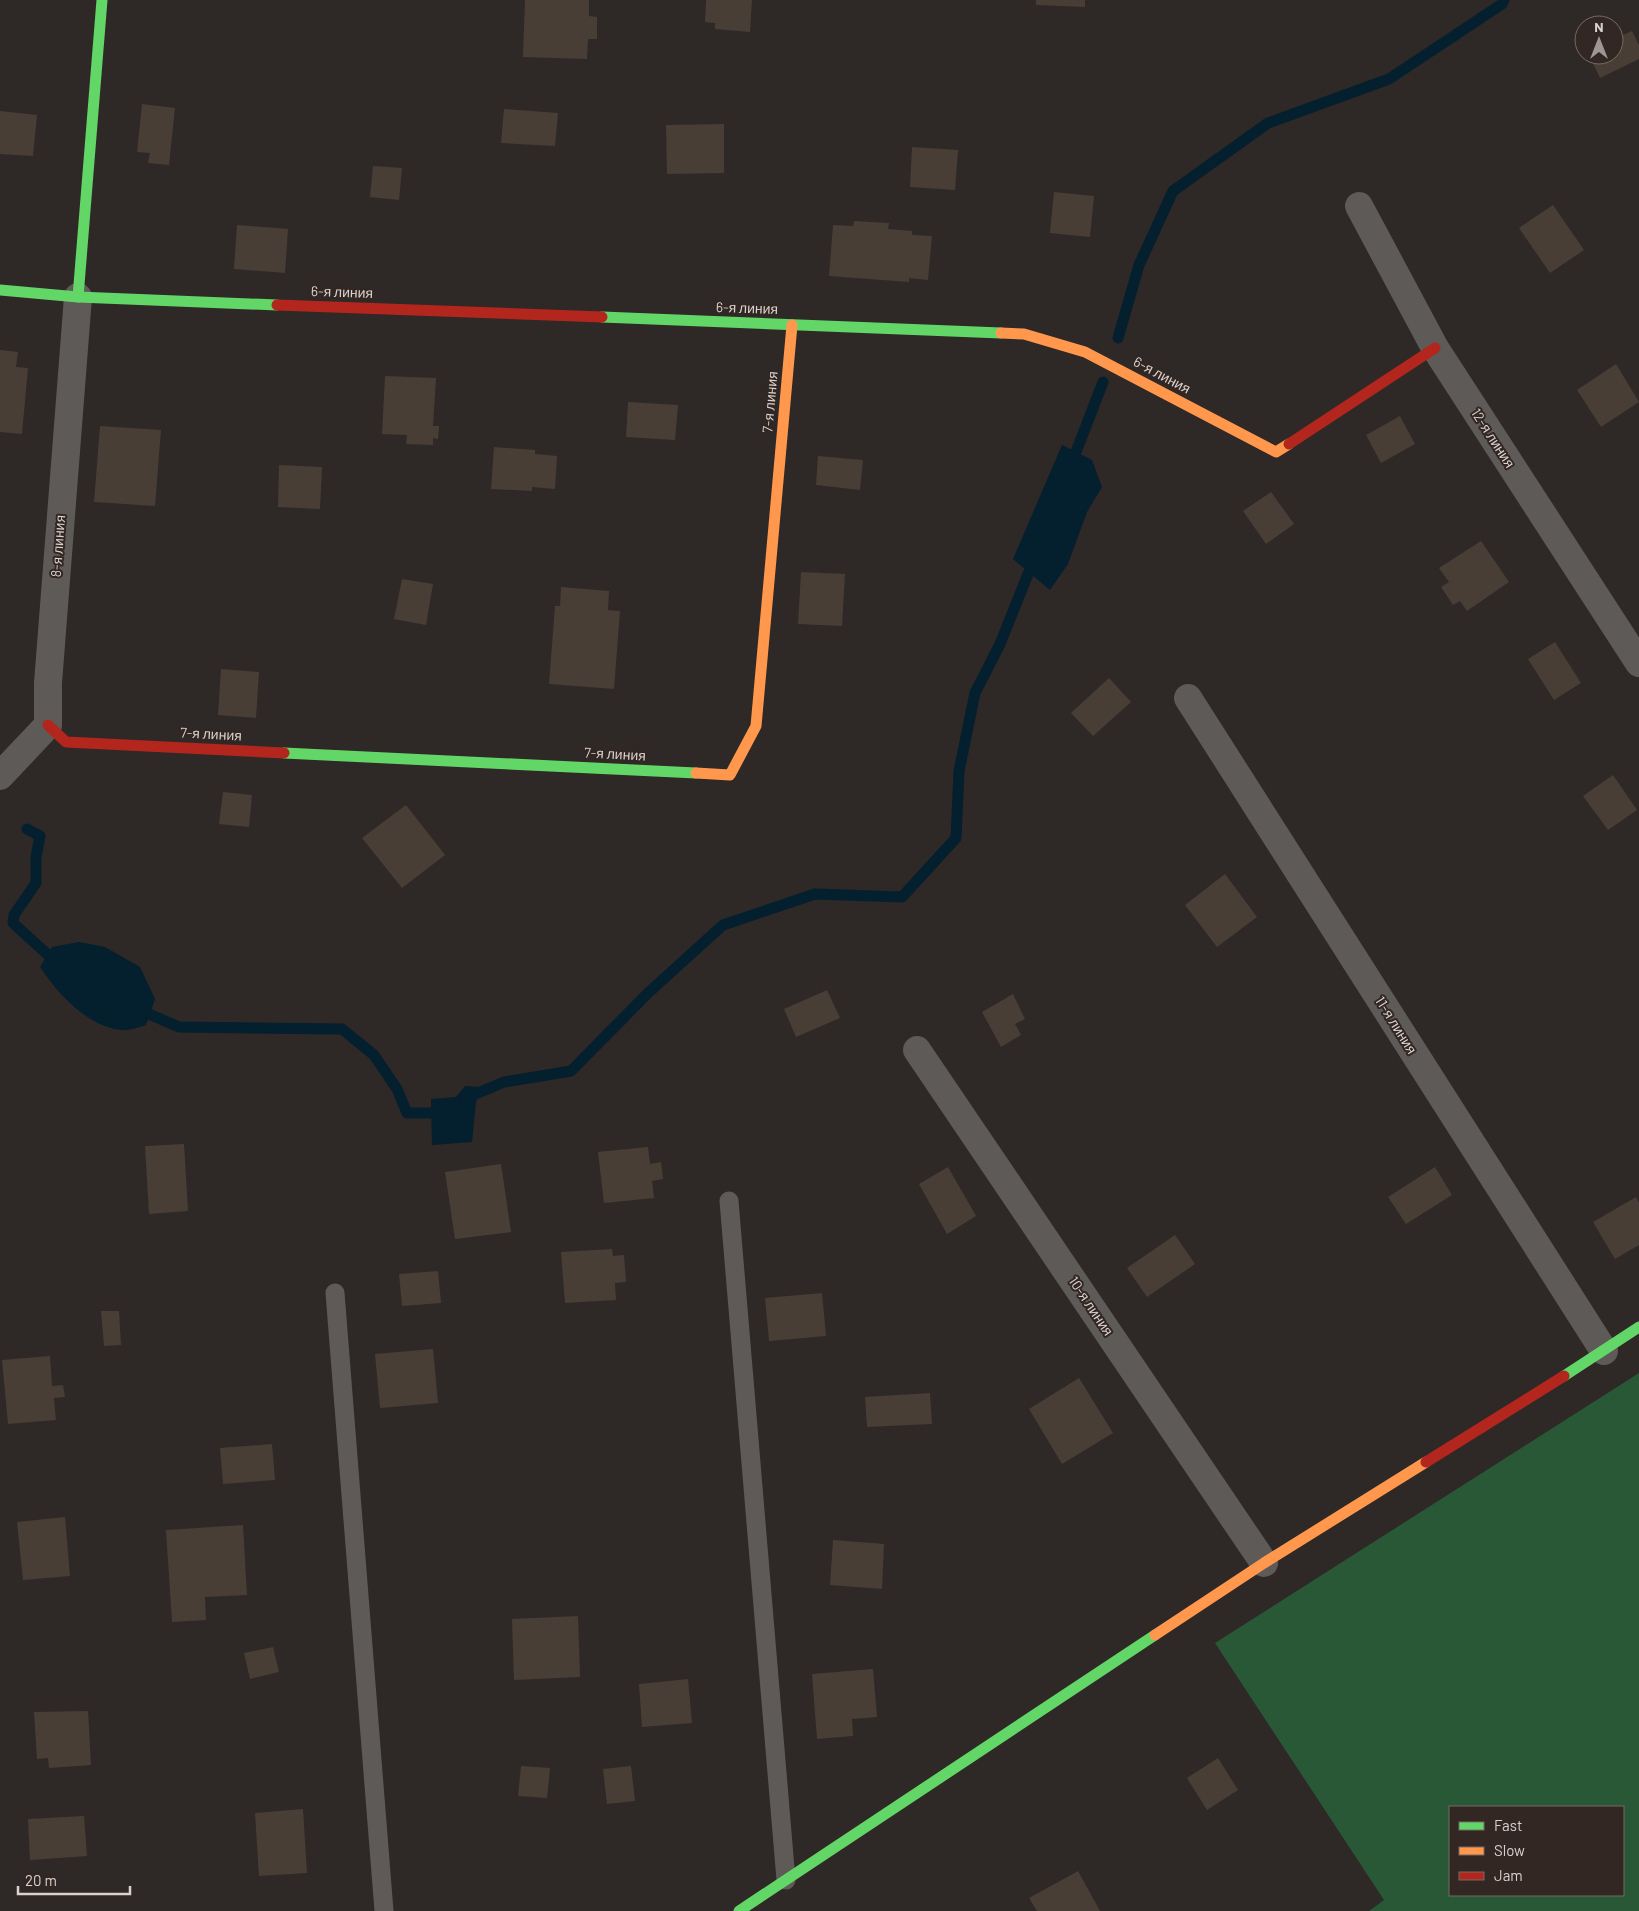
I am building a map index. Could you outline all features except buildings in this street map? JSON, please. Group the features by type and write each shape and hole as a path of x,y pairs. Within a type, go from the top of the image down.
{"street":[{"path":"78,297 102,0"},
{"name":"12-я линия","path":"1359,206 1435,348 1639,663"},
{"name":"6-я линия","path":"0,290 78,297 1024,334 1084,352 1276,452 1435,348"},
{"name":"8-я линия","path":"48,725 48,683 78,297"},
{"name":"7-я линия","path":"48,725 66,742 730,775 756,726 792,325"},
{"name":"11-я линия","path":"1188,698 1604,1352"},
{"path":"0,776 48,725"},
{"name":"10-я линия","path":"917,1050 1264,1563"},
{"path":"739,1911 1264,1563 1604,1352 1639,1327"}],"lane":[{"path":"729,1201 786,1880"},
{"path":"335,1293 384,1911"}],"green space":[{"path":"1639,1373 1639,1911 1369,1911 1384,1900 1215,1643"}],"water":[{"path":"1062,445 1092,460 1102,487 1087,512 1068,564 1050,590 1013,559"},
{"path":"79,942 105,947 140,967 155,999 146,1025 125,1030 109,1028 97,1023 75,1008 56,988 40,967 52,947"},
{"path":"465,1086 480,1087 476,1102 472,1142 432,1145 431,1099 456,1097"}],"waterway":[{"path":"1118,338 1139,265 1173,191 1268,123 1389,79 1502,4 1504,0"},
{"path":"1071,465 1103,382"},
{"path":"464,1099 504,1082 571,1071 648,993 723,925 815,894 902,897 956,838 959,771 975,693 1000,644 1034,559"},
{"path":"27,829 40,836 36,857 36,883 14,915 13,923 58,964"},
{"path":"135,1008 179,1027 342,1029 374,1055 397,1089 407,1113 431,1113 445,1107"}],"traffic: fast":[{"path":"78,297 102,0"},
{"path":"0,290 78,297 277,305"},
{"path":"602,317 1001,333"},
{"path":"284,753 696,773"},
{"path":"1564,1376 1639,1327"},
{"path":"739,1911 1155,1635"}],"traffic: slow":[{"path":"696,773 730,775 756,726 792,325"},
{"path":"1001,333 1024,334 1085,352 1276,452 1289,444"},
{"path":"1155,1635 1264,1563 1426,1462"}],"traffic: jam":[{"path":"277,305 602,317"},
{"path":"1289,444 1435,348"},
{"path":"48,725 66,742 284,753"},
{"path":"1426,1462 1564,1376"}]}
